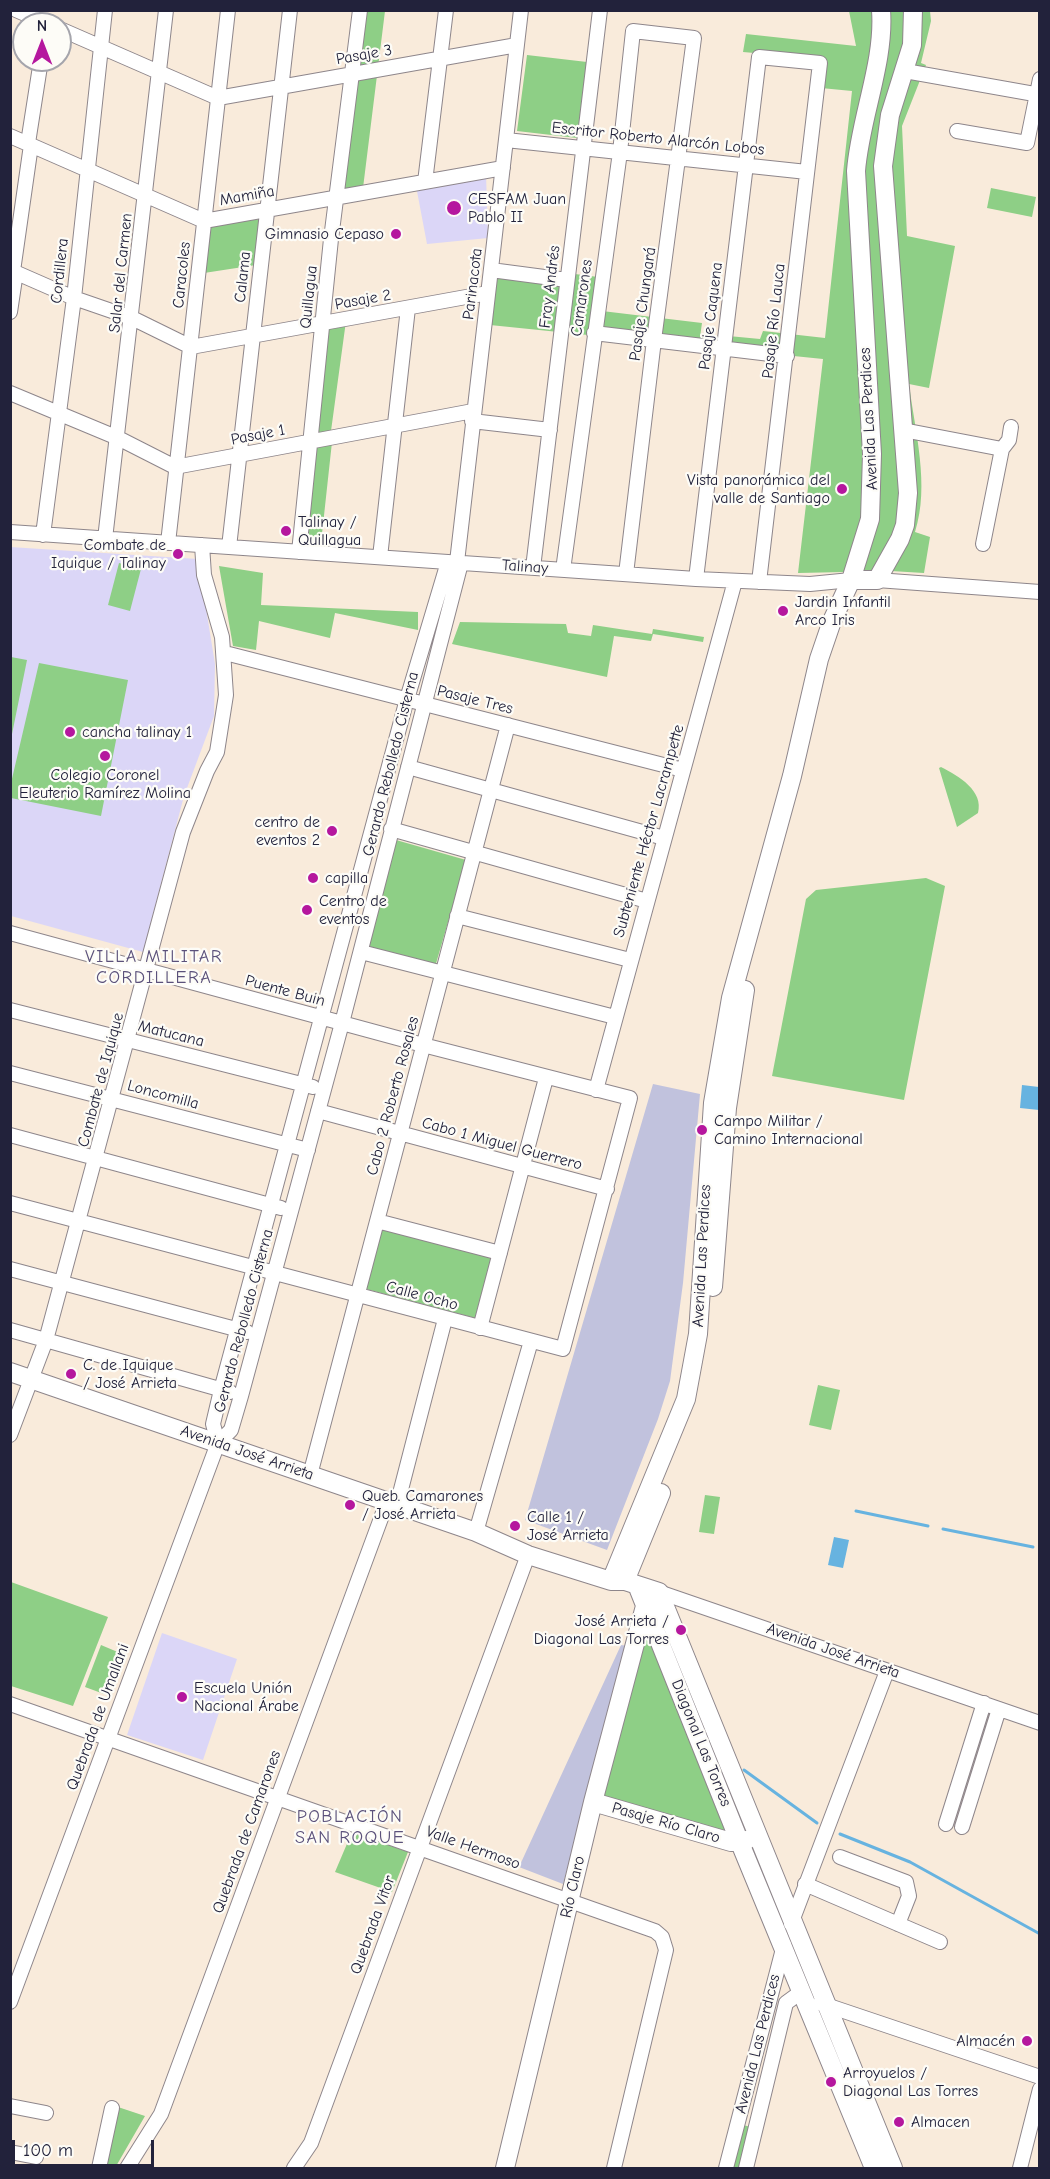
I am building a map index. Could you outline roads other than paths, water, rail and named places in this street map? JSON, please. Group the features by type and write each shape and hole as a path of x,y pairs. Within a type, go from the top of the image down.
{"main road":[{"name":"Avenida Las Perdices","path":"622,1579 675,1430 693,1368 698,1334 707,1160 714,1094 731,998 755,920 819,659 866,536 873,498 856,171 861,127 876,63 881,10"},
{"name":"Avenida Las Perdices","path":"877,580 900,539 905,525 908,477 883,166 890,115 912,45 913,10"},
{"path":"876,63 905,72"},
{"name":"Talinay","path":"851,580 877,580"},
{"name":"Avenida José Arrieta","path":"10,1371 480,1533 528,1555 622,1579"},
{"name":"Avenida José Arrieta","path":"480,1533 513,1538 659,1592"},
{"name":"Diagonal Las Torres","path":"622,1579 645,1606 874,2169"},
{"name":"Diagonal Las Torres","path":"659,1592 893,2169"},
{"name":"Río Claro","path":"505,2169 593,1802 645,1606"},
{"name":"Pasaje Río Claro","path":"593,1802 740,1843"},
{"path":"740,1843 750,1836 754,1826"}],"street":[{"name":"Cordillera","path":"44,535 74,298 105,10"},
{"name":"Salar del Carmen","path":"105,539 166,10"},
{"name":"Caracoles","path":"168,543 228,10"},
{"name":"Calama","path":"229,547 290,10"},
{"name":"Quillagua","path":"299,552 336,197 360,10"},
{"path":"425,182 446,10"},
{"name":"Parinacota","path":"456,562 521,10"},
{"name":"Fray Andrés","path":"533,568 600,10"},
{"name":"Camarones","path":"563,570 620,152 633,31 694,38"},
{"path":"72,34 218,98"},
{"name":"Pasaje Chungará","path":"626,574 694,38"},
{"name":"Pasaje 3","path":"218,98 517,45"},
{"name":"Pasaje Caquena","path":"696,579 759,57 820,63"},
{"name":"Pasaje Río Lauca","path":"759,582 820,63"},
{"path":"10,312 13,271 39,72"},
{"path":"905,72 1038,94"},
{"path":"957,131 1027,142 1040,78"},
{"name":"Mamiña","path":"10,136 204,221 503,168"},
{"name":"Escritor Roberto Alarcón Lobos","path":"506,140 807,172"},
{"path":"491,270 567,280"},
{"path":"13,271 74,298 132,318 191,347"},
{"name":"Pasaje 2","path":"191,347 488,293"},
{"path":"380,557 408,308"},
{"path":"594,333 787,356"},
{"path":"10,393 118,438 176,467"},
{"name":"Pasaje 1","path":"176,467 395,426 473,416 550,430"},
{"path":"983,544 1002,449 1009,440 1011,427"},
{"path":"903,430 1002,449"},
{"name":"Talinay","path":"10,532 696,579 810,584 851,580"},
{"name":"Combate de Iquique","path":"10,1435 46,1340 111,1098 148,971 183,832 217,752 226,695 225,653 204,575 202,545"},
{"name":"Gerardo Rebolledo Cisterna","path":"218,1443 213,1424 221,1390 323,1018 407,699 456,562"},
{"name":"Gerardo Rebolledo Cisterna","path":"218,1443 231,1430 308,1150 424,704 456,562"},
{"name":"Talinay","path":"877,580 1040,592"},
{"name":"Subteniente Héctor Lacrampette","path":"596,1090 735,581"},
{"name":"Pasaje Tres","path":"225,653 683,770"},
{"name":"Cabo 2 Roberto Rosales","path":"310,1475 508,725"},
{"path":"408,767 664,838"},
{"path":"391,829 647,901"},
{"path":"457,916 630,960"},
{"name":"Puente Buin","path":"10,933 546,1078 630,1098 607,1189"},
{"path":"361,952 615,1017"},
{"name":"Matucana","path":"10,1010 324,1089"},
{"name":"Loncomilla","path":"10,1073 308,1150"},
{"path":"480,1328 546,1078"},
{"name":"Cabo 1 Miguel Guerrero","path":"318,1112 607,1189"},
{"path":"10,1135 291,1212"},
{"name":"Calle Ocho","path":"10,1203 563,1349 607,1189"},
{"path":"377,1221 500,1253"},
{"path":"10,1269 257,1335"},
{"name":"Quebrada de Camarones","path":"128,2169 161,2114 278,1796 392,1504 445,1319"},
{"path":"10,1330 241,1396"},
{"path":"480,1533 531,1341"},
{"name":"Quebrada de Umallani","path":"10,2002 218,1443"},
{"name":"Quebrada Vitor","path":"294,2169 311,2143 528,1555"},
{"name":"Avenida José Arrieta","path":"659,1592 1040,1722"},
{"name":"Avenida Las Perdices","path":"726,2169 783,1947 887,1671"},
{"path":"946,1824 984,1703"},
{"name":"Valle Hermoso","path":"10,1704 278,1796 569,1902 656,1931 662,1937 666,1950 614,2169"},
{"path":"962,1827 999,1709"},
{"path":"840,1857 906,1882 909,1896 898,1924"},
{"path":"806,1884 940,1942"},
{"path":"803,1997 1040,2077"},
{"name":"Avenida Las Perdices","path":"746,2169 786,2003 803,1997"},
{"path":"1020,2169 1040,2089"},
{"path":"10,2106 46,2113"},
{"path":"99,2169 112,2108"},
{"path":"10,2152 36,2157"}],"water":[{"path":"1022,1085 1039,1087 1039,1110 1020,1108"},
{"path":"834,1537 849,1540 843,1568 828,1565"}],"waterway":[{"path":"856,1511 928,1526"},
{"path":"943,1529 1033,1547"},
{"path":"744,1770 817,1823"},
{"path":"840,1834 910,1862 1040,1934"}],"place":[{"name":"CESFAM Juan Pablo II","path":"454,208"},
{"name":"Gimnasio Cepaso","path":"396,234"},
{"name":"Vista panorámica del valle de Santiago","path":"842,489"},
{"name":"Talinay / Quillagua","path":"286,531"},
{"name":"Combate de Iquique / Talinay","path":"178,554"},
{"name":"Jardin Infantil Arco Iris","path":"783,611"},
{"name":"cancha talinay 1","path":"70,732"},
{"name":"Colegio Coronel Eleuterio Ramírez Molina","path":"105,756"},
{"name":"centro de eventos 2","path":"332,831"},
{"name":"capilla","path":"313,878"},
{"name":"Centro de eventos","path":"307,910"},
{"name":"Campo Militar / Camino Internacional","path":"702,1130"},
{"name":"C. de Iquique / José Arrieta","path":"71,1374"},
{"name":"Queb. Camarones / José Arrieta","path":"350,1505"},
{"name":"Calle 1 / José Arrieta","path":"515,1526"},
{"name":"José Arrieta / Diagonal Las Torres","path":"681,1630"},
{"name":"Escuela Unión Nacional Árabe","path":"182,1697"},
{"name":"Almacén","path":"1027,2041"},
{"name":"Arroyuelos / Diagonal Las Torres","path":"831,2082"},
{"name":"Almacen","path":"899,2122"}],"district":[{"name":"VILLA MILITAR CORDILLERA","path":"154,967"},
{"name":"POBLACIÓN SAN ROQUE","path":"350,1827"}]}
